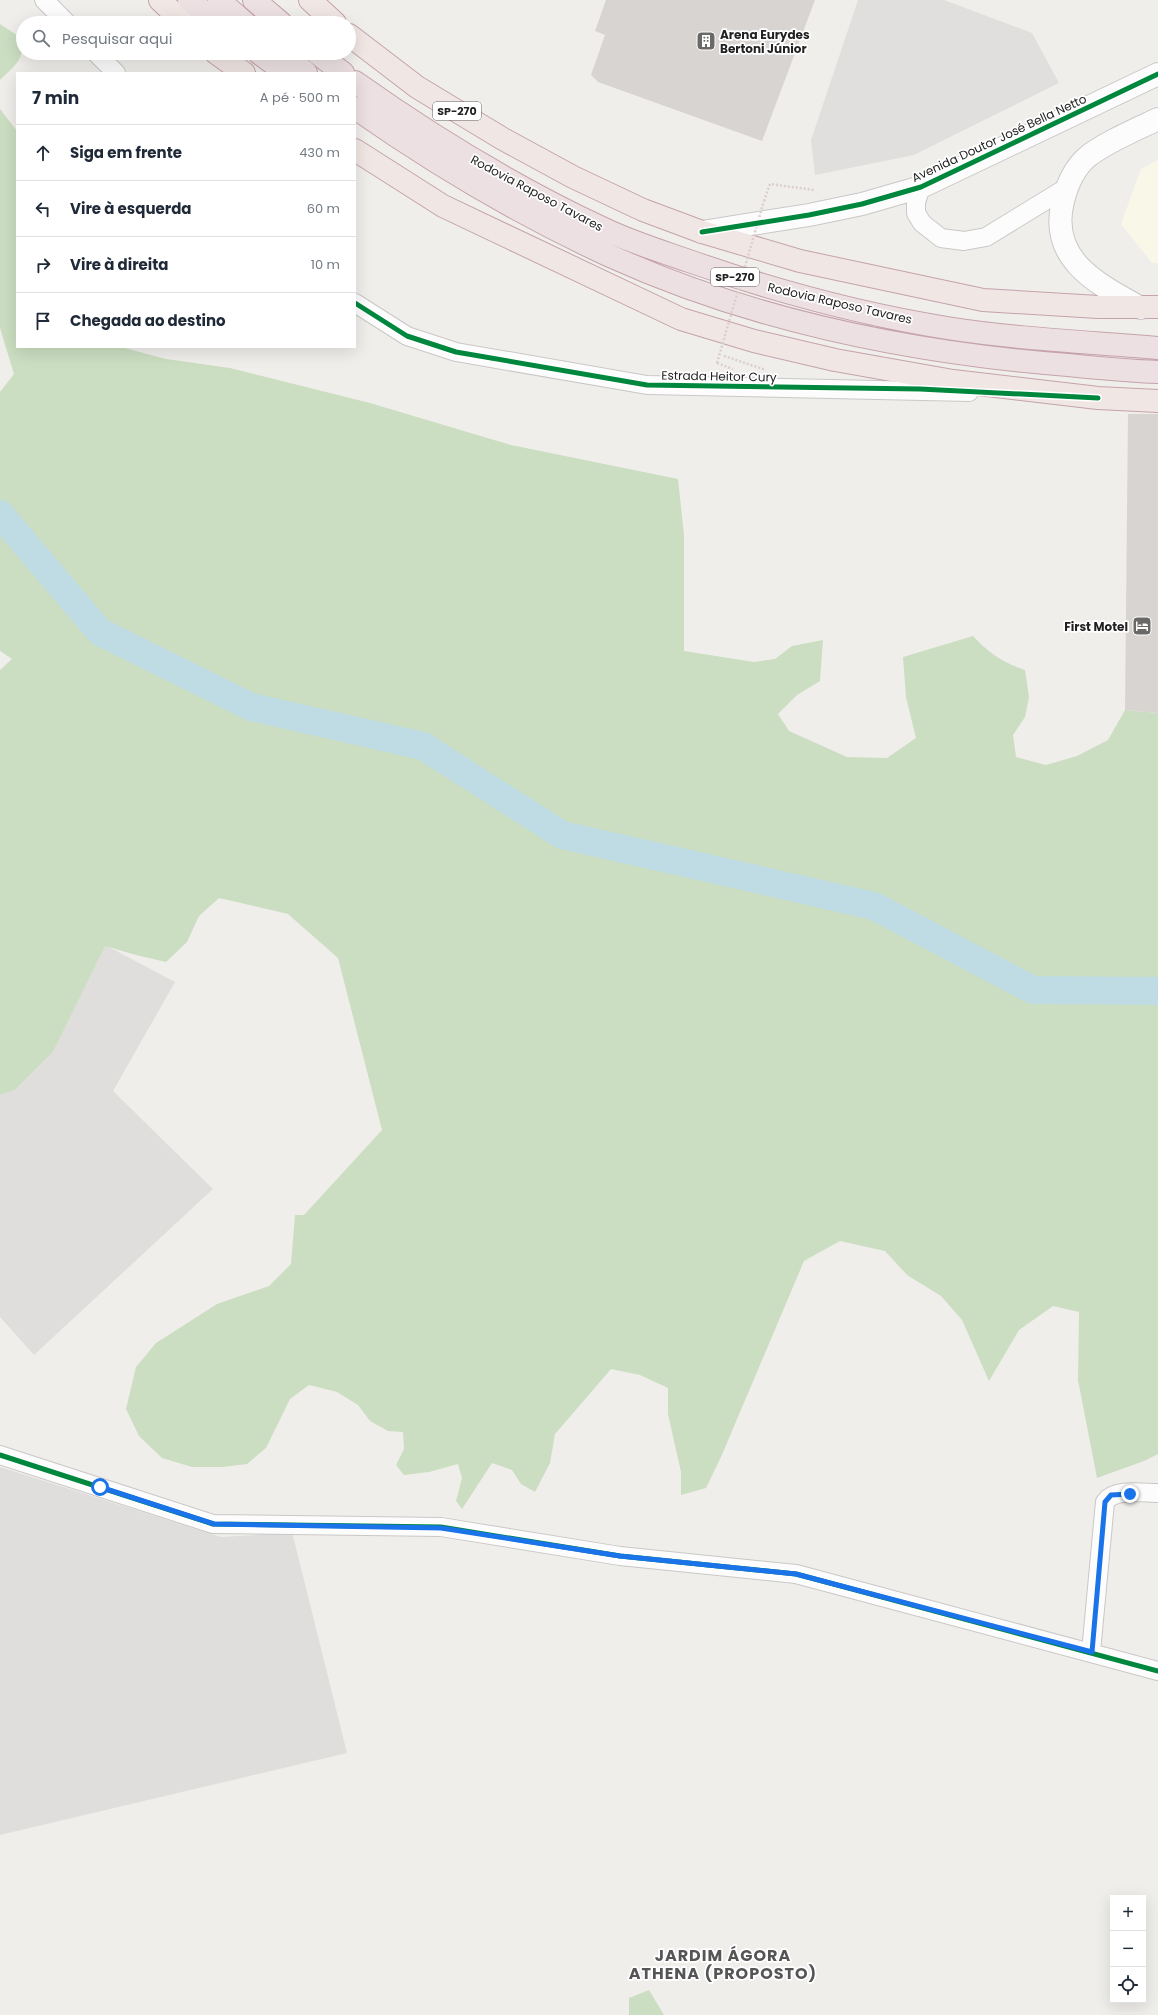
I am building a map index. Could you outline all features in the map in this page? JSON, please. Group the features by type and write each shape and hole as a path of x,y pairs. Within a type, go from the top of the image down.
{"highway":[{"path":"160,0 177,16"},
{"path":"189,0 209,16"},
{"path":"219,0 237,16"},
{"path":"254,0 273,16"},
{"path":"310,0 327,16"},
{"name":"SP-270","path":"356,40 417,86 503,139 573,177 642,210 702,232 800,261 982,300 1098,308 1150,307"},
{"path":"226,60 243,72"},
{"path":"268,60 285,72"},
{"path":"290,60 305,72"},
{"path":"326,60 342,72"},
{"name":"Rodovia Raposo Tavares","path":"356,83 430,134 483,167 548,202 606,230 729,275 807,298 947,328 1056,340 1158,348"},
{"name":"Rodovia Raposo Tavares","path":"356,109 408,145 502,202 608,255 660,276 722,298 795,319 875,339 1006,360 1158,372"},
{"path":"356,115 408,145"},
{"path":"356,151 443,206 681,319 754,341 835,360 954,381 1098,398 1158,401"}],"street":[{"path":"44,0 60,16"},
{"path":"103,60 115,72"},
{"name":"Avenida Doutor José Bella Netto","path":"702,232 809,215 862,204 921,187 1158,74"},
{"path":"1150,307 1098,284 1076,263 1066,247 1059,216 1066,188 1074,172 1086,158 1158,119"},
{"path":"921,187 916,202 916,213 922,223 941,238 964,242 986,237 1066,188"},
{"name":"Estrada Heitor Cury","path":"356,304 407,336 456,352 647,385 920,389 1098,398"},
{"path":"0,1455 214,1524 441,1528 620,1556 796,1574 1092,1652 1158,1671"},
{"path":"1092,1652 1105,1502 1107,1498 1117,1494 1158,1493"}],"path":[{"path":"716,363 770,184 814,190"}],"shaded area":[{"path":"858,0 944,0 1032,33 1059,83 914,155 815,175 811,140"},
{"path":"1158,160 1158,263 1152,263 1121,224 1141,169"},
{"path":"105,945 175,982 113,1091 213,1189 34,1355 0,1317 0,1095 15,1090 53,1052"},
{"path":"0,1467 221,1537 257,1535 291,1528 347,1753 0,1835"}],"green space":[{"path":"0,24 16,34 16,60 18,60 0,80"},
{"path":"0,109 16,130 16,348 125,348 166,359 230,368 370,403 511,445 678,479 684,535 684,651 754,662 775,659 792,646 823,640 820,681 797,695 778,714 789,731 847,757 887,758 916,738 906,697 903,657 973,636 997,657 1025,670 1029,697 1025,717 1013,735 1016,757 1046,765 1077,756 1108,740 1125,710 1158,713 1158,1454 1144,1461 1097,1478 1078,1380 1079,1312 1053,1306 1019,1330 989,1381 962,1320 941,1296 907,1275 885,1251 840,1241 804,1261 721,1457 706,1488 681,1495 681,1472 668,1414 668,1388 640,1375 611,1369 555,1434 550,1463 535,1492 521,1484 512,1470 492,1463 462,1509 456,1501 462,1478 458,1464 429,1472 404,1475 396,1465 404,1449 403,1432 388,1431 370,1421 358,1405 337,1392 309,1385 290,1399 266,1448 247,1464 223,1467 192,1467 162,1458 139,1436 126,1409 136,1367 156,1343 217,1304 269,1286 291,1264 295,1215 304,1215 382,1130 338,958 288,914 219,898 199,916 187,942 166,962 105,946 53,1052 15,1090 0,1095 0,670 12,659 0,651 0,392 14,374 0,328"},
{"path":"649,1990 664,2015 629,2015 629,1998"}],"building":[{"name":"Arena Eurydes Bertoni Júnior","path":"606,0 815,0 762,141 598,82 591,75 605,35 595,31"},
{"name":"First Motel","path":"1128,414 1158,414 1158,713 1125,710"}],"waterway":[{"path":"0,514 100,632 251,707 423,746 562,835 874,906 1033,990 1158,991"}],"cycle path":[{"path":"702,232 809,215 862,204 921,187 1158,74"},
{"path":"356,304 407,336 456,352 647,385 920,389 1098,398"},
{"path":"0,1455 213,1524 441,1527 620,1556 796,1574 1158,1671"}],"place":[{"name":"Arena Eurydes Bertoni Júnior","path":"706,41"},
{"name":"First Motel","path":"1142,626"}],"district":[{"name":"JARDIM ÁGORA ATHENA (PROPOSTO)","path":"723,1964"}],"route":[{"path":"100,1487 214,1524 441,1528 620,1556 796,1574 1092,1652 1105,1502 1111,1495 1130,1494"}]}
